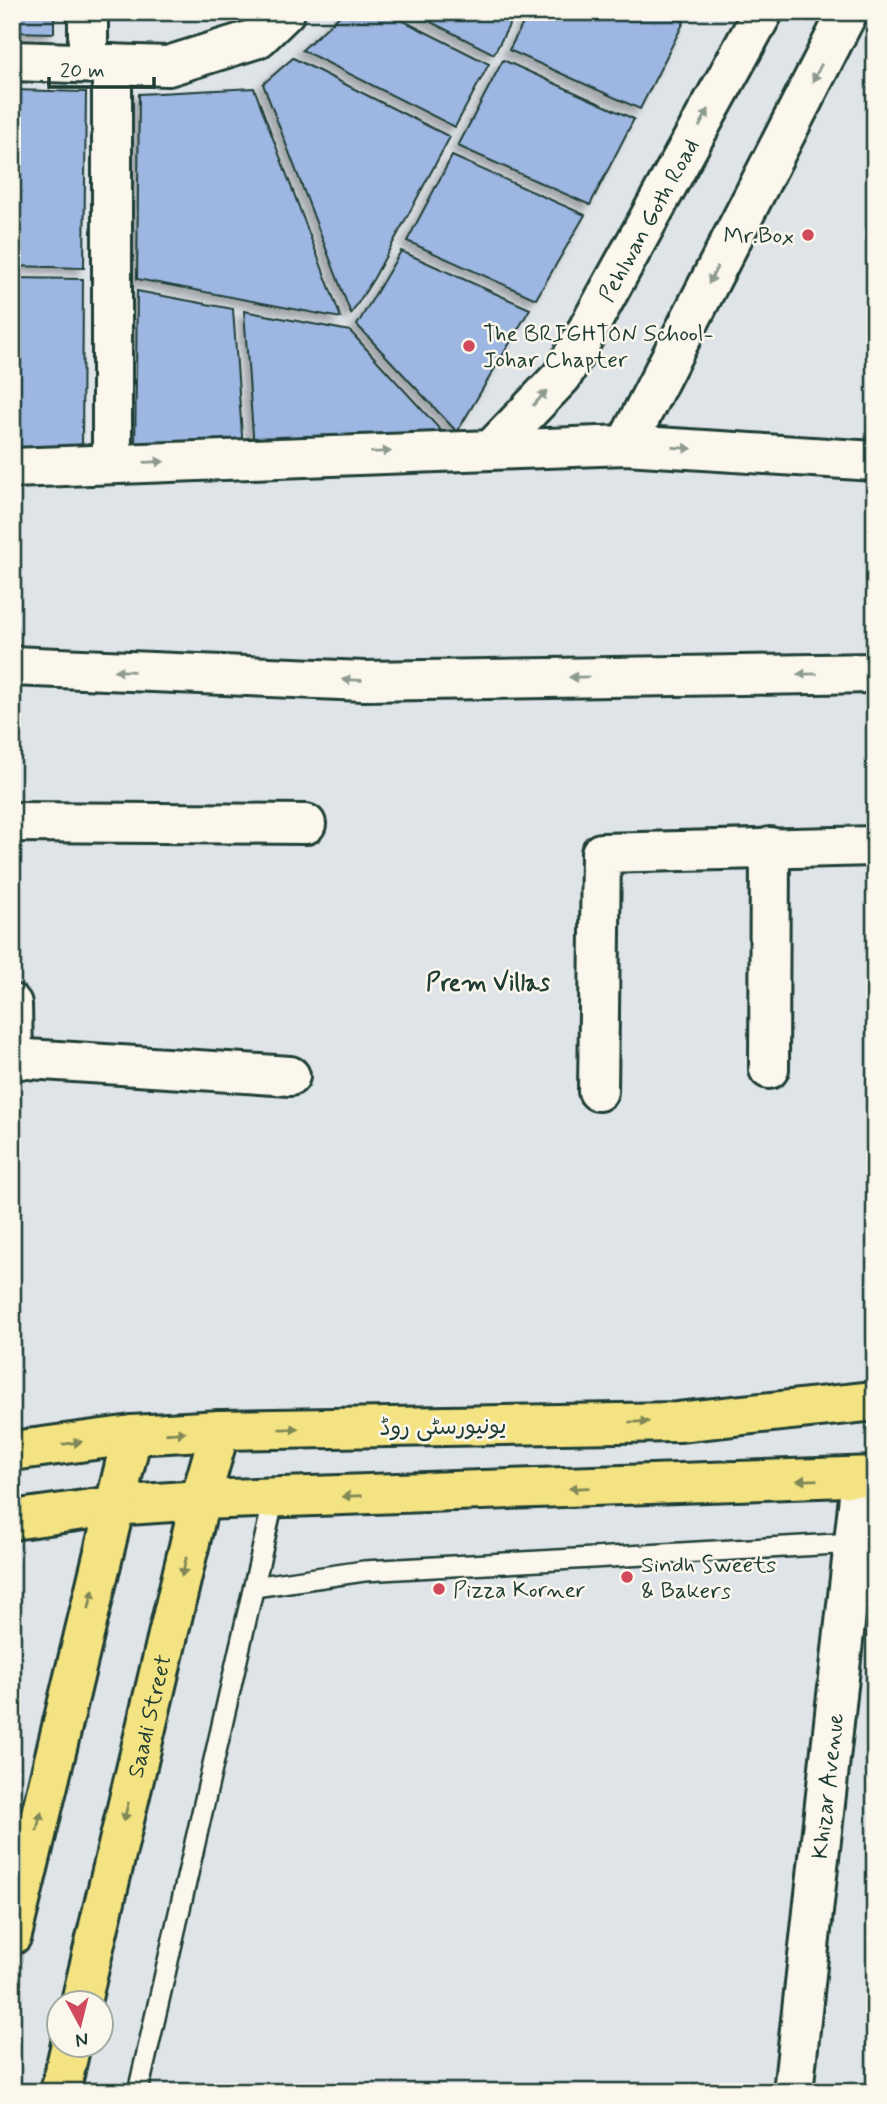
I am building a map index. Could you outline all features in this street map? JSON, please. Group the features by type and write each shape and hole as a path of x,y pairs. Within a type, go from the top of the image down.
{"main road":[{"path":"88,12 100,63 113,463"},
{"path":"12,61 168,66 258,38 285,12"},
{"name":"Pehlwan Goth Road","path":"494,448 562,376 763,12"},
{"path":"626,445 848,12"},
{"path":"12,468 626,445 875,461"},
{"path":"12,666 364,681 875,673"},
{"path":"12,822 306,824"},
{"path":"598,1091 601,853 875,846"},
{"path":"769,1069 770,847"},
{"path":"12,1004 12,1058 290,1076"},
{"name":"یونیورسٹی روڈ","path":"12,1451 132,1436 220,1430 678,1422 875,1401"},
{"name":"Saadi Street","path":"85,1988 200,1500 220,1430"},
{"path":"12,1935 113,1506 132,1436"},
{"path":"12,1520 113,1506 200,1500 868,1477"},
{"name":"Khizar Avenue","path":"793,2092 854,1543 868,1477"},
{"path":"60,2092 68,2058"}],"lane":[{"path":"138,2092 274,1498"},
{"path":"254,1587 364,1571 854,1543"}],"building":[{"path":"12,12 54,12 54,33 12,32"},
{"path":"344,12 386,12 489,64 455,127 302,50"},
{"path":"411,12 516,12 494,54"},
{"path":"529,12 662,12 684,22 640,109 509,50"},
{"path":"293,58 450,137 374,278 351,314 263,84"},
{"path":"503,60 634,119 590,205 458,146"},
{"path":"254,88 341,318 137,279 139,94"},
{"path":"12,90 86,92 84,268 12,266"},
{"path":"452,156 585,215 536,299 407,241"},
{"path":"401,251 530,309 457,432 357,325"},
{"path":"12,278 83,279 82,455 12,454"},
{"path":"137,291 233,309 243,449 135,455"},
{"path":"244,311 350,331 447,437 254,448"}],"place":[{"name":"Mr.Box","path":"808,235"},
{"name":"The BRIGHTON School- Johar Chapter","path":"469,346"},
{"name":"Sindh Sweets & Bakers","path":"627,1577"},
{"name":"Pizza Korner","path":"439,1589"}],"district":[{"name":"Prem Villas","path":"488,982"}]}
